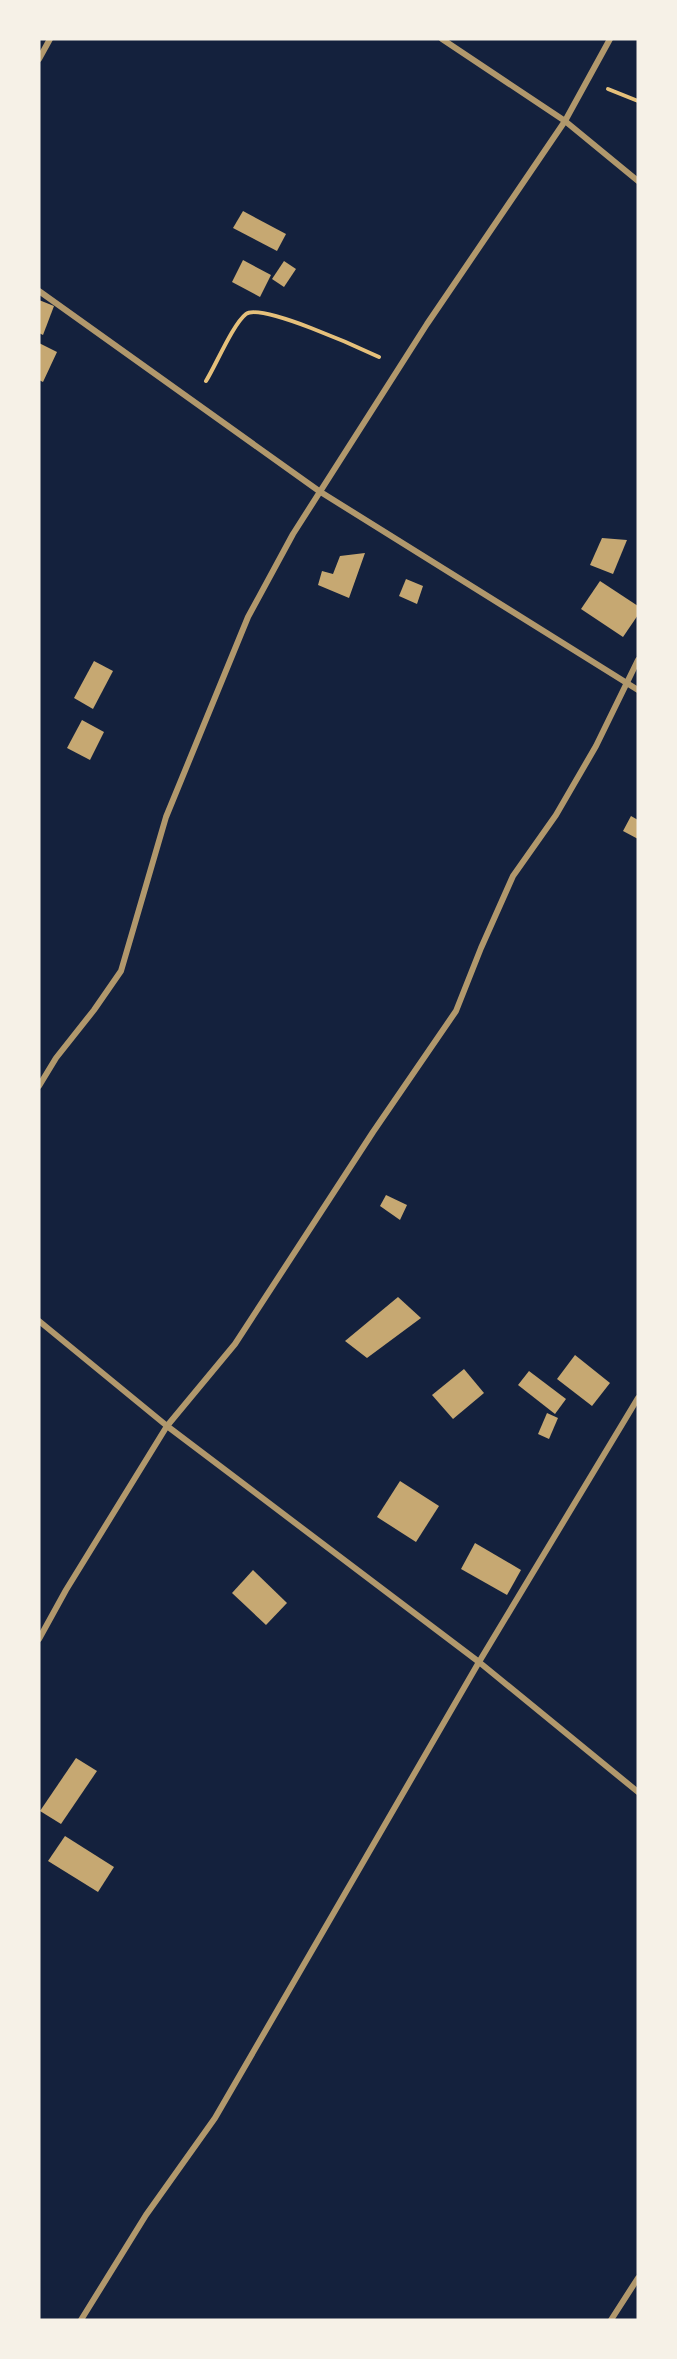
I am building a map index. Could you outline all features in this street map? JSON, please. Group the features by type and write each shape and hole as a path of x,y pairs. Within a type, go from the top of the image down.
{"street":[{"path":"39,59 50,39"},
{"path":"442,39 565,121 638,181"},
{"path":"39,1086 56,1059 121,971 166,817 248,618 293,534 400,367 565,121 610,39"},
{"path":"39,291 319,491 638,690"},
{"path":"39,1639 66,1590 167,1426 234,1344 373,1132 456,1011 513,876 562,805 596,746 638,660"},
{"path":"39,1321 167,1426 479,1662 638,1792"},
{"path":"81,2320 146,2215 215,2118 479,1662 638,1398"},
{"path":"612,2320 638,2278"}],"path":[{"path":"587,80 638,101"},
{"path":"194,402 237,325 246,314 252,311 289,320 400,367"}],"building":[{"path":"243,211 286,234 277,251 233,228"},
{"path":"243,260 271,275 260,297 232,282"},
{"path":"284,261 296,269 284,287 272,279"},
{"path":"39,300 54,306 43,335 39,333"},
{"path":"39,343 57,352 43,382 39,380"},
{"path":"602,538 627,540 613,574 590,565"},
{"path":"365,553 349,598 318,585 322,571 333,574 340,556"},
{"path":"406,579 423,586 417,604 399,596"},
{"path":"600,581 638,606 638,615 623,637 581,609"},
{"path":"94,661 113,671 93,709 74,698"},
{"path":"82,720 104,732 90,760 67,748"},
{"path":"631,816 638,820 638,839 623,831"},
{"path":"386,1195 407,1205 400,1220 380,1206"},
{"path":"398,1297 421,1318 367,1358 345,1341"},
{"path":"575,1355 610,1383 592,1406 557,1379"},
{"path":"464,1369 484,1393 453,1419 432,1395"},
{"path":"529,1371 566,1399 555,1414 518,1385"},
{"path":"547,1413 558,1418 549,1439 538,1434"},
{"path":"400,1481 439,1506 416,1542 377,1517"},
{"path":"475,1543 521,1570 507,1595 461,1569"},
{"path":"253,1570 287,1603 266,1625 232,1593"},
{"path":"76,1758 97,1771 61,1824 40,1811"},
{"path":"65,1836 114,1867 98,1892 48,1861"}]}
